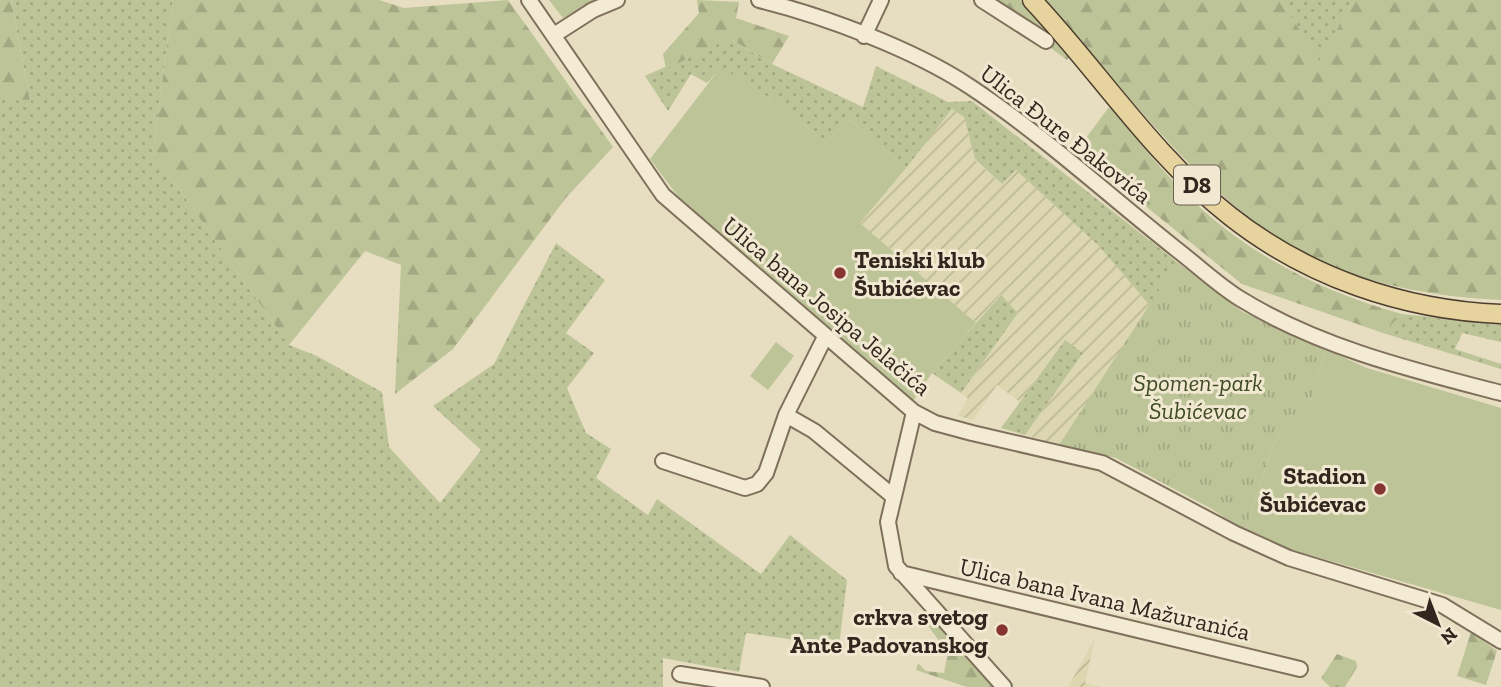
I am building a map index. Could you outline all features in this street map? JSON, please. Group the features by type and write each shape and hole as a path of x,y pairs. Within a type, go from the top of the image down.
{"main road":[{"name":"D8","path":"1032,0 1179,169 1228,215 1264,240 1333,276 1375,293 1446,308 1501,314"}],"street":[{"name":"Ulica bana Josipa Jelačića","path":"529,0 555,34 663,195 914,412 935,423 1102,463 1234,533 1289,558 1442,605 1501,641"},
{"path":"555,34 582,16 617,0"},
{"name":"Ulica Đure Đakovića","path":"759,0 789,8 864,36 967,85 1032,132 1238,298 1323,339 1412,370 1501,393"},
{"path":"864,36 881,0"},
{"path":"982,0 1045,41"},
{"path":"663,461 745,488 757,484 766,473 786,415 825,337"},
{"path":"914,412 888,534 896,566 1004,687"},
{"path":"786,415 814,431 894,497"},
{"name":"Ulica bana Ivana Mažuranića","path":"901,573 1300,669"},
{"path":"680,674 762,687"}],"shaded area":[{"path":"951,108 964,117 975,160 1002,184 1016,169 1099,246 1151,307 1059,445 1025,435 1083,353 1064,341 1020,402 997,385 973,420 958,416 968,398 961,393 1018,313 1000,295 976,323 860,223"},
{"path":"1095,638 1085,683 1100,687 1068,687"}],"green space":[{"path":"0,0 11,0 31,105 0,94"},
{"path":"11,0 173,0 153,152 289,345 317,356 382,392 389,447 440,503 481,450 433,406 494,364 556,243 605,280 566,333 594,353 567,388 586,433 611,449 596,478 648,515 657,499 761,574 790,535 847,580 839,646 746,633 739,672 663,658 663,687 0,687 0,94 31,104"},
{"path":"173,0 379,0 404,8 508,0 613,147 565,199 453,349 395,394 401,265 365,251 289,345 153,152"},
{"path":"549,0 603,0 563,18"},
{"path":"697,0 739,2 736,18 789,36 772,64 729,38 666,69 663,54 699,13"},
{"path":"986,0 1020,0 1070,56 1067,60"},
{"path":"1046,0 1281,0 1319,61 1354,0 1501,0 1501,300 1448,296 1394,286 1341,270 1292,247 1258,224 1192,167"},
{"path":"1281,0 1354,0 1319,62"},
{"path":"729,38 772,64 863,107 876,66 948,102 972,101 1177,262 1151,307 1099,246 1016,170 1002,184 975,159 964,117 952,109 906,168 850,120 826,142 779,104 721,68 707,83 691,74 668,111 645,76"},
{"name":"Teniski klub Šubićevac","path":"721,67 779,104 826,142 850,120 906,168 860,223 976,323 932,373 913,401 831,335 683,203 650,159"},
{"path":"1109,107 1184,192 1241,241 1318,284 1345,296 1402,314 1383,333 1242,284 1128,192 1080,146"},
{"name":"Spomen-park Šubićevac","path":"1177,262 1243,312 1327,350 1308,408 1288,425 1273,445 1245,532 1212,509 1116,458 1059,445"},
{"path":"1001,295 1018,313 961,393 932,373"},
{"path":"1402,314 1501,324 1501,342 1462,333 1455,349 1501,364 1501,369 1383,333"},
{"path":"1065,340 1083,353 1025,435 1001,428"},
{"path":"776,342 794,356 768,390 750,376"},
{"name":"Stadion Šubićevac","path":"1327,350 1367,368 1501,408 1501,610 1282,547 1245,532 1273,445 1288,425 1308,408"},
{"path":"923,610 994,687 967,687 916,670 918,663 926,671 944,673 948,653 921,616"},
{"path":"1471,632 1497,651 1486,685 1457,676"},
{"path":"1337,654 1356,661 1357,667 1345,687 1330,687 1321,678"}],"place":[{"name":"Teniski klub Šubićevac","path":"840,273"},
{"name":"Stadion Šubićevac","path":"1380,489"},
{"name":"crkva svetog Ante Padovanskog","path":"1002,630"}]}
